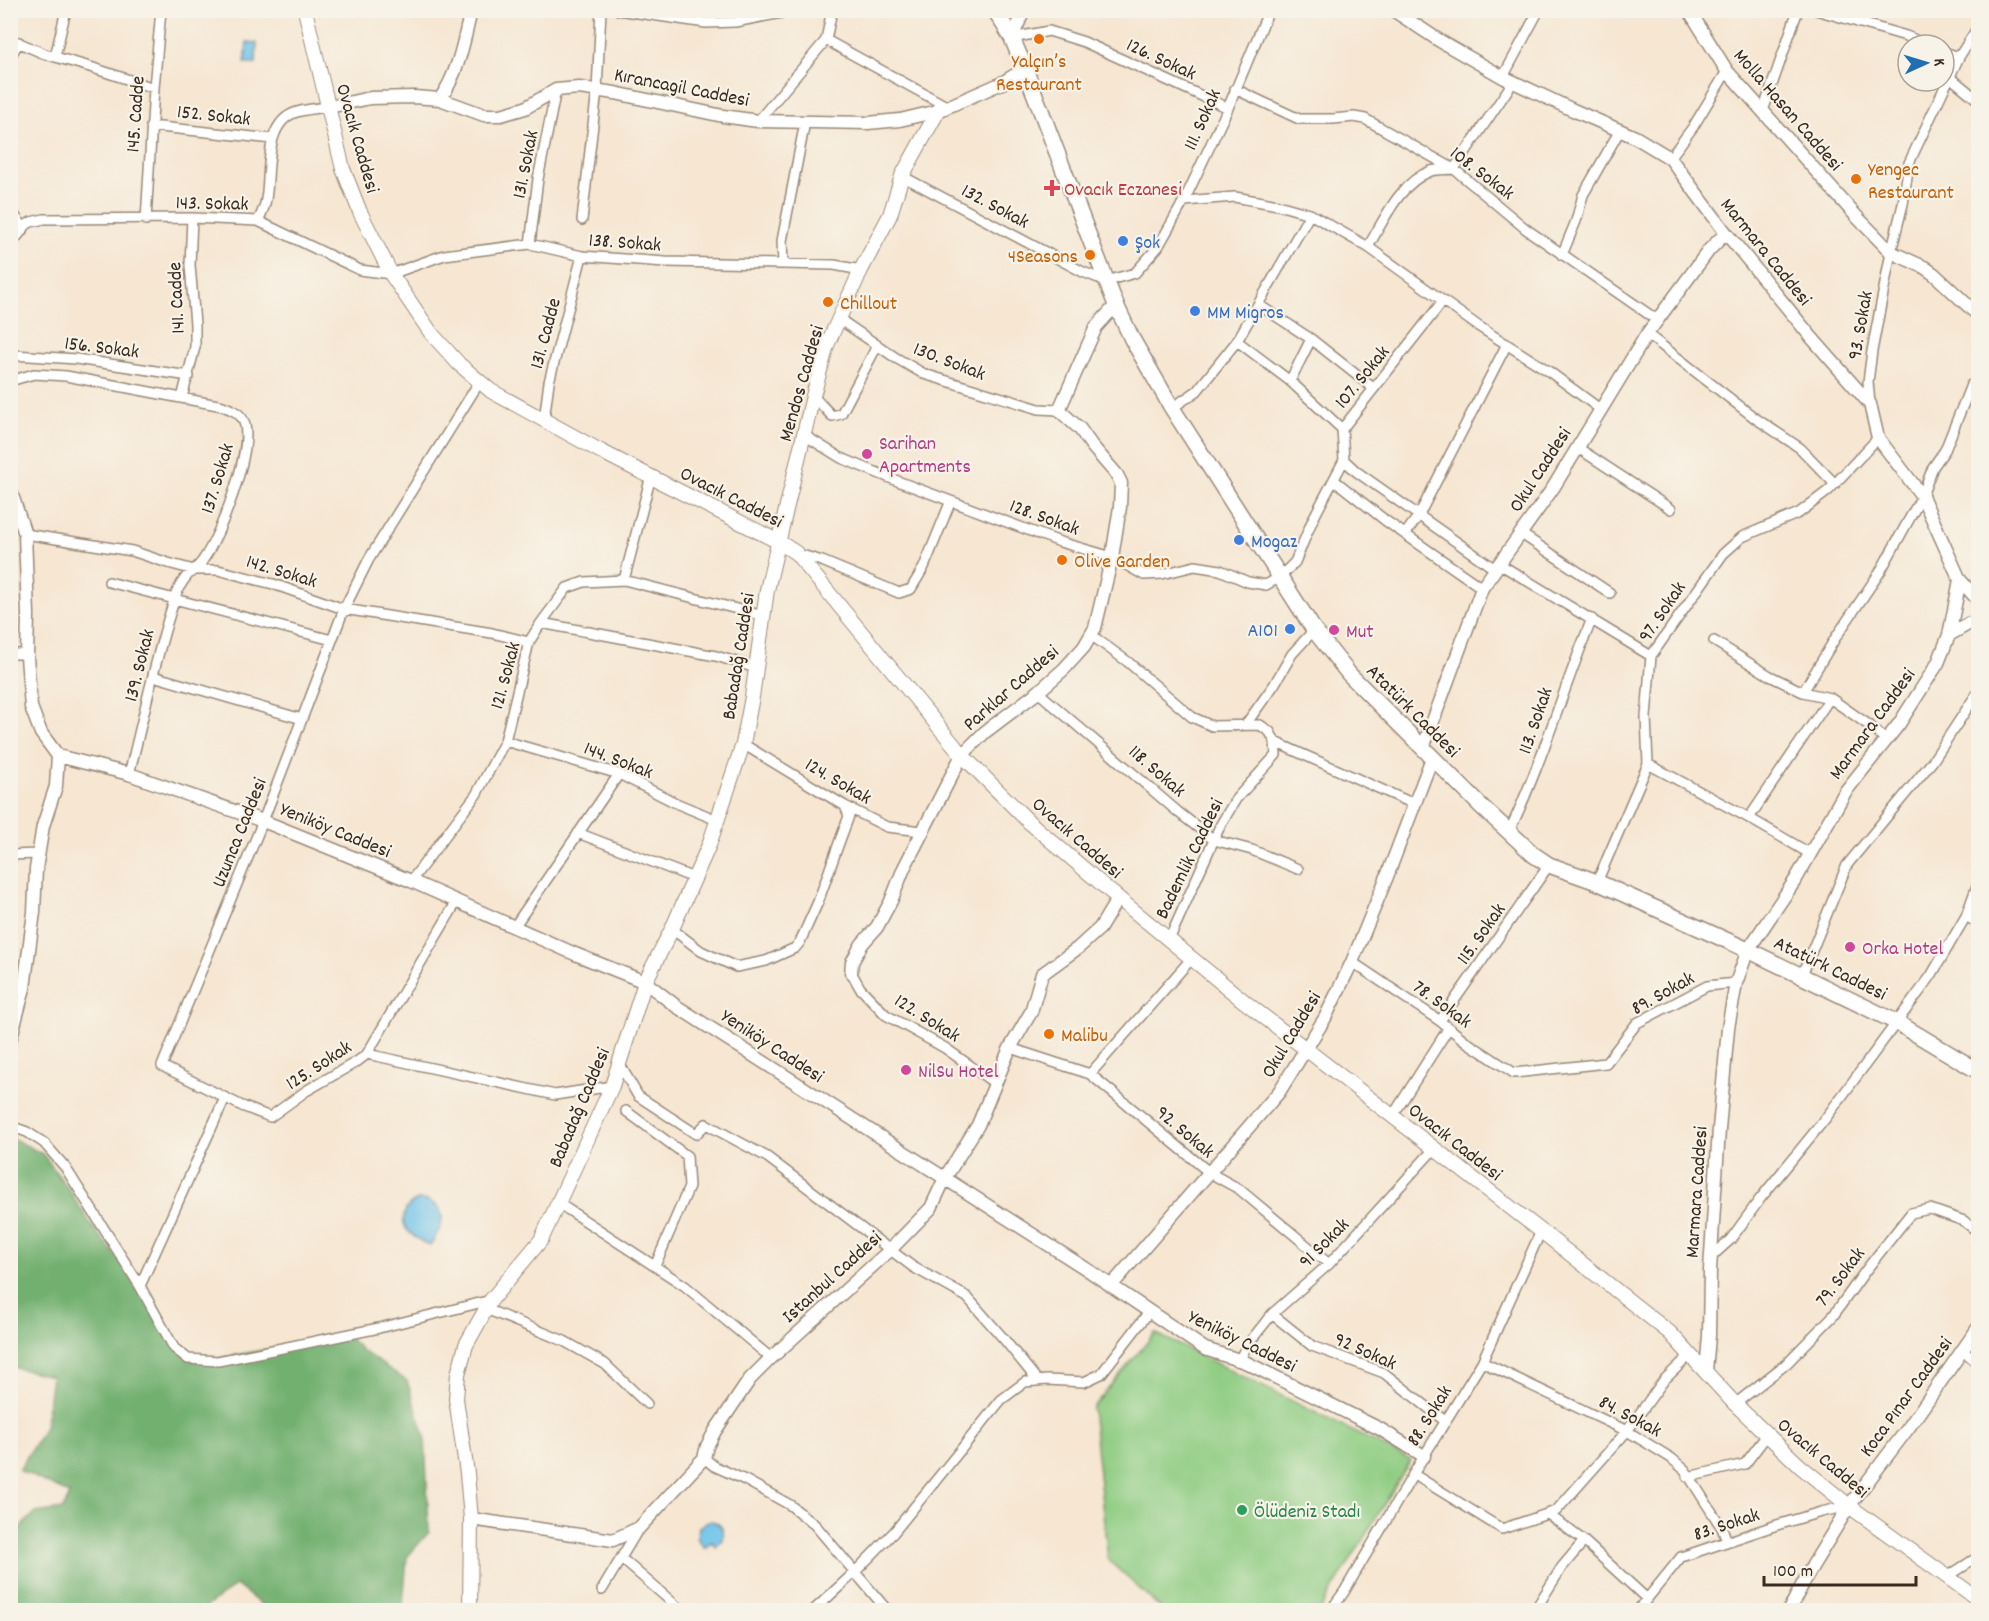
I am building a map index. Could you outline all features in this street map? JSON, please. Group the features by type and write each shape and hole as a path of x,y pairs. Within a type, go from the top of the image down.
{"main road":[{"name":"Atatürk Caddesi","path":"995,10 1012,38 1026,69 1106,281 1132,339 1172,408 1314,630 1349,674 1509,832 1534,855 1549,865 1597,882 1802,975 1896,1022 1978,1071"},
{"name":"Ovacık Caddesi","path":"301,11 329,107 343,169 360,212 391,274 431,333 459,364 491,391 796,553 962,755 1029,822 1169,940 1670,1334 1735,1404 1800,1466 1849,1506 1978,1599"},
{"name":"Mendos Caddesi","path":"779,542 827,345 861,270 890,215 902,176 943,109"},
{"name":"Babadağ Caddesi","path":"470,1611 471,1519 456,1399 458,1374 466,1346 489,1304 541,1240 612,1086 645,982 672,929 717,820 743,744 767,590 779,542"}],"street":[{"path":"55,57 66,10"},
{"name":"145. Cadde","path":"146,220 161,10"},
{"path":"440,99 450,85 462,49 471,10"},
{"path":"582,220 597,90 601,10"},
{"path":"618,10 706,23 735,22 797,10"},
{"path":"758,120 826,40 832,10"},
{"path":"1012,38 1024,10"},
{"name":"111. Sokak","path":"1106,281 1135,273 1158,247 1184,201 1269,10"},
{"name":"Marmara Caddesi","path":"1393,10 1440,41 1508,79 1659,149 1670,158 1726,233 1812,338 1870,404 1878,438 1923,496 1960,580 1949,635 1938,663 1887,741 1845,792 1796,879 1748,950 1736,983 1728,1028 1722,1095 1706,1371"},
{"path":"1368,247 1409,184 1432,171 1454,169 1508,79 1539,10"},
{"name":"Molla Hasan Caddesi","path":"1689,10 1727,71 1891,252 1934,274 1978,315"},
{"path":"1763,111 1798,10"},
{"path":"1816,10 1896,33"},
{"path":"1860,22 1862,10"},
{"name":"93. Sokak","path":"1956,63 1978,27"},
{"name":"126. Sokak","path":"1012,38 1049,31 1084,42 1227,108"},
{"path":"10,57 15,40 55,57 154,88"},
{"path":"826,40 943,109"},
{"name":"Kırancagil Caddesi","path":"329,107 370,98 414,97 440,99 484,115 501,115 525,108 556,90 579,88 723,116 758,120 868,123 900,120 943,109 1002,83 1026,69"},
{"path":"1670,158 1693,127 1727,71"},
{"path":"1956,81 1978,100"},
{"name":"108. Sokak","path":"1235,89 1299,119 1354,117 1365,119 1454,169 1526,230 1657,320"},
{"name":"131. Sokak","path":"530,244 538,179 556,90"},
{"name":"93. Sokak","path":"1870,404 1868,382 1872,351 1891,252 1903,204 1909,163 1942,93"},
{"path":"258,220 267,197 269,157 273,139 283,121 295,112 329,107"},
{"path":"783,264 782,241 805,122"},
{"name":"152. Sokak","path":"151,126 273,139"},
{"path":"1562,255 1583,195 1620,130"},
{"name":"132. Sokak","path":"902,176 1083,272 1106,281"},
{"path":"1184,201 1235,197 1310,214 1368,247 1600,409"},
{"path":"10,209 23,226 10,243"},
{"path":"1172,408 1197,391 1237,341 1310,214"},
{"name":"141. Cadde","path":"182,398 195,347 190,265 192,218"},
{"name":"143. Sokak","path":"23,226 44,219 258,220 360,270 391,274"},
{"name":"Okul Caddesi","path":"1111,1286 1279,1092 1325,1018 1352,962 1414,804 1428,753 1482,588 1553,488 1647,334 1709,250 1726,233"},
{"name":"138. Sokak","path":"391,274 444,255 530,244 582,256 665,262 834,265 861,270"},
{"name":"131. Cadde","path":"544,420 549,382 582,256"},
{"name":"107. Sokak","path":"1344,460 1342,429 1443,301"},
{"path":"1059,410 1096,327 1116,305"},
{"path":"1258,305 1311,339 1374,388"},
{"name":"130. Sokak","path":"839,319 877,346 924,374 1040,409 1059,410"},
{"path":"1647,334 1755,418 1800,448 1835,484"},
{"path":"1290,381 1311,339"},
{"path":"1237,341 1290,381 1342,429"},
{"path":"1406,533 1419,515 1507,344"},
{"path":"813,396 832,416 842,414 877,346"},
{"name":"156. Sokak","path":"10,357 14,355 76,359 189,376"},
{"path":"10,381 34,374 66,376 182,398"},
{"name":"Uzunca Caddesi","path":"162,1066 263,821 344,609 369,559 480,381"},
{"path":"1803,692 1880,572 1923,496 1933,467 1945,450 1971,385"},
{"name":"137. Sokak","path":"182,398 223,406 237,412 244,421 247,438 228,507 215,537 202,561 194,570"},
{"name":"Parklar Caddesi","path":"851,972 852,962 862,944 877,927 891,901 904,868 962,755 985,732 1038,692 1084,647 1095,628 1112,557 1120,507 1121,483 1080,429 1059,410"},
{"name":"128. Sokak","path":"804,435 841,458 950,503 1060,542 1112,557 1144,575 1162,574 1195,566 1220,570 1248,582 1266,585 1280,577"},
{"name":"97. Sokak","path":"1597,882 1648,764 1646,717 1651,656 1723,554 1742,537 1799,513 1828,491 1878,438"},
{"path":"1578,448 1671,509"},
{"path":"1280,577 1295,561 1313,519 1344,460 1419,515 1496,566 1592,619 1651,656"},
{"path":"624,580 651,476"},
{"path":"1334,480 1482,588"},
{"path":"10,489 25,534 27,654 31,707 41,733 58,756 56,786 43,826 32,923 10,1041"},
{"path":"796,553 822,561 899,593 911,589 924,567 950,503"},
{"path":"1521,532 1610,593"},
{"name":"142. Sokak","path":"25,534 132,550 194,570 218,570 273,584 344,609 481,631 530,642"},
{"name":"139. Sokak","path":"129,774 175,598 186,577 194,570"},
{"name":"121. Sokak","path":"411,881 476,795 505,741 530,642 567,588 584,582 624,580 764,616"},
{"path":"1960,580 1978,600"},
{"path":"109,582 332,640"},
{"name":"113. Sokak","path":"1509,832 1528,792 1570,671 1592,619"},
{"path":"1949,635 1978,621"},
{"path":"541,623 716,656 756,668"},
{"path":"1246,724 1274,685 1292,654 1314,630"},
{"path":"1091,635 1128,662 1192,717 1212,726 1260,725 1270,732 1275,742 1414,804"},
{"path":"1714,641 1770,676 1803,692 1830,698 1887,741"},
{"path":"10,654 27,654"},
{"path":"153,676 302,719"},
{"name":"118. Sokak","path":"1038,692 1214,840 1252,850 1298,869"},
{"path":"1802,975 1847,866 1932,762 1978,692"},
{"path":"1749,818 1830,698"},
{"name":"144. Sokak","path":"505,741 619,774 678,804 717,820"},
{"name":"Bademlik Caddesi","path":"1169,940 1214,840 1236,799 1276,755 1275,742"},
{"name":"124. Sokak","path":"743,744 845,806 887,827 922,831"},
{"name":"Yeniköy Caddesi","path":"58,756 129,774 263,821 411,881 575,954 645,982 676,1006 945,1178 1205,1349 1239,1360 1380,1429 1424,1456"},
{"path":"1648,764 1809,853"},
{"path":"514,927 619,774"},
{"path":"672,929 701,951 736,967 766,961 795,948 818,902 843,834 849,816 845,806"},
{"path":"578,833 694,878"},
{"path":"10,855 39,854"},
{"name":"115. Sokak","path":"1440,1021 1549,865"},
{"path":"1711,1257 1731,1239 1760,1199 1825,1119 1931,976 1966,916 1978,883"},
{"name":"Istanbul Caddesi","path":"471,1519 613,1539 639,1528 704,1458 706,1446 750,1379 890,1250 931,1208 945,1178 978,1125 1010,1048 1031,1012 1042,974 1078,948 1100,928 1118,898"},
{"name":"125. Sokak","path":"162,1066 225,1098 270,1117 306,1091 367,1054 457,901"},
{"path":"1966,916 1978,923"},
{"path":"1090,1074 1192,958"},
{"name":"78. Sokak","path":"1352,962 1514,1073"},
{"name":"122. Sokak","path":"851,972 860,988 886,1015 945,1048 996,1084"},
{"name":"89. Sokak","path":"1514,1073 1606,1063 1637,1023 1707,986 1736,983"},
{"path":"1392,1117 1448,1029"},
{"name":"92. Sokak","path":"1010,1048 1090,1074 1209,1173 1239,1189 1329,1264"},
{"path":"367,1054 555,1095 612,1086"},
{"path":"619,1063 638,1096 696,1134 706,1124 767,1157 913,1267 967,1297 1038,1381"},
{"path":"140,1286 225,1098"},
{"path":"626,1111 687,1156 689,1187 655,1266"},
{"path":"10,1126 27,1132 44,1143 65,1167 140,1286 174,1348 188,1359 218,1360 489,1304 605,1364 647,1404"},
{"name":"91 Sokak","path":"1239,1360 1248,1344 1272,1314 1329,1264 1434,1149"},
{"path":"558,1203 685,1287 771,1358"},
{"name":"79. Sokak","path":"1735,1404 1786,1364 1833,1316 1911,1213 1930,1209 1964,1221 1978,1232"},
{"name":"88. Sokak","path":"1331,1611 1482,1362 1541,1231"},
{"path":"814,1611 900,1524 1001,1400 1025,1382 1084,1382 1101,1374 1149,1312"},
{"name":"92 Sokak","path":"1272,1314 1312,1346 1383,1374 1445,1421"},
{"name":"Koca Pınar Caddesi","path":"1789,1611 1813,1565 1849,1506 1909,1427 1978,1328"},
{"path":"1962,1350 1978,1363"},
{"path":"1413,1474 1502,1529 1556,1511 1627,1431 1664,1380 1690,1354"},
{"name":"84. Sokak","path":"1482,1362 1627,1431 1671,1458 1685,1470 1722,1528 1727,1541"},
{"path":"1688,1477 1745,1464 1767,1435"},
{"path":"704,1458 714,1466 790,1504 814,1525 887,1611"},
{"name":"83. Sokak","path":"1638,1611 1681,1557 1821,1512 1849,1506"},
{"path":"1548,1514 1584,1542 1647,1599"},
{"path":"602,1590 639,1528"},
{"path":"1535,1611 1562,1567 1584,1542"},
{"path":"1947,1576 1978,1557"},
{"path":"621,1558 681,1611"}],"green space":[{"path":"10,1137 43,1154 92,1226 140,1286 165,1333 188,1359 204,1361 347,1335 361,1350 407,1381 425,1436 429,1532 407,1557 403,1604 407,1610 268,1610 236,1585 202,1610 11,1610 11,1536 35,1513 63,1509 70,1494 19,1470 45,1427 52,1376 11,1367"},
{"name":"Ölüdeniz Stadı","path":"1155,1333 1411,1460 1320,1610 1163,1610 1108,1560 1092,1408"}],"water":[{"path":"247,42 257,43 256,63 245,63"},
{"path":"418,1200 433,1203 440,1210 442,1219 440,1227 430,1245 424,1244 411,1234 404,1223 404,1214 407,1209"},
{"path":"708,1521 718,1524 723,1532 723,1540 716,1547 712,1542 704,1547 697,1538 699,1527"}],"place":[{"name":"Yalçın’s Restaurant","path":"1039,39"},
{"name":"Yengec Restaurant","path":"1856,179"},
{"name":"Ovacık Eczanesi","path":"1052,188"},
{"name":"Şok","path":"1123,241"},
{"name":"4Seasons","path":"1090,255"},
{"name":"Chillout","path":"828,302"},
{"name":"MM Migros","path":"1195,311"},
{"name":"Sarihan Apartments","path":"867,454"},
{"name":"Mogaz","path":"1239,540"},
{"name":"Olive Garden","path":"1062,560"},
{"name":"A101","path":"1290,629"},
{"name":"Mut","path":"1334,630"},
{"name":"Orka Hotel","path":"1850,947"},
{"name":"Malibu","path":"1049,1034"},
{"name":"NilSu Hotel","path":"906,1070"},
{"name":"Ölüdeniz Stadı","path":"1242,1510"}]}
